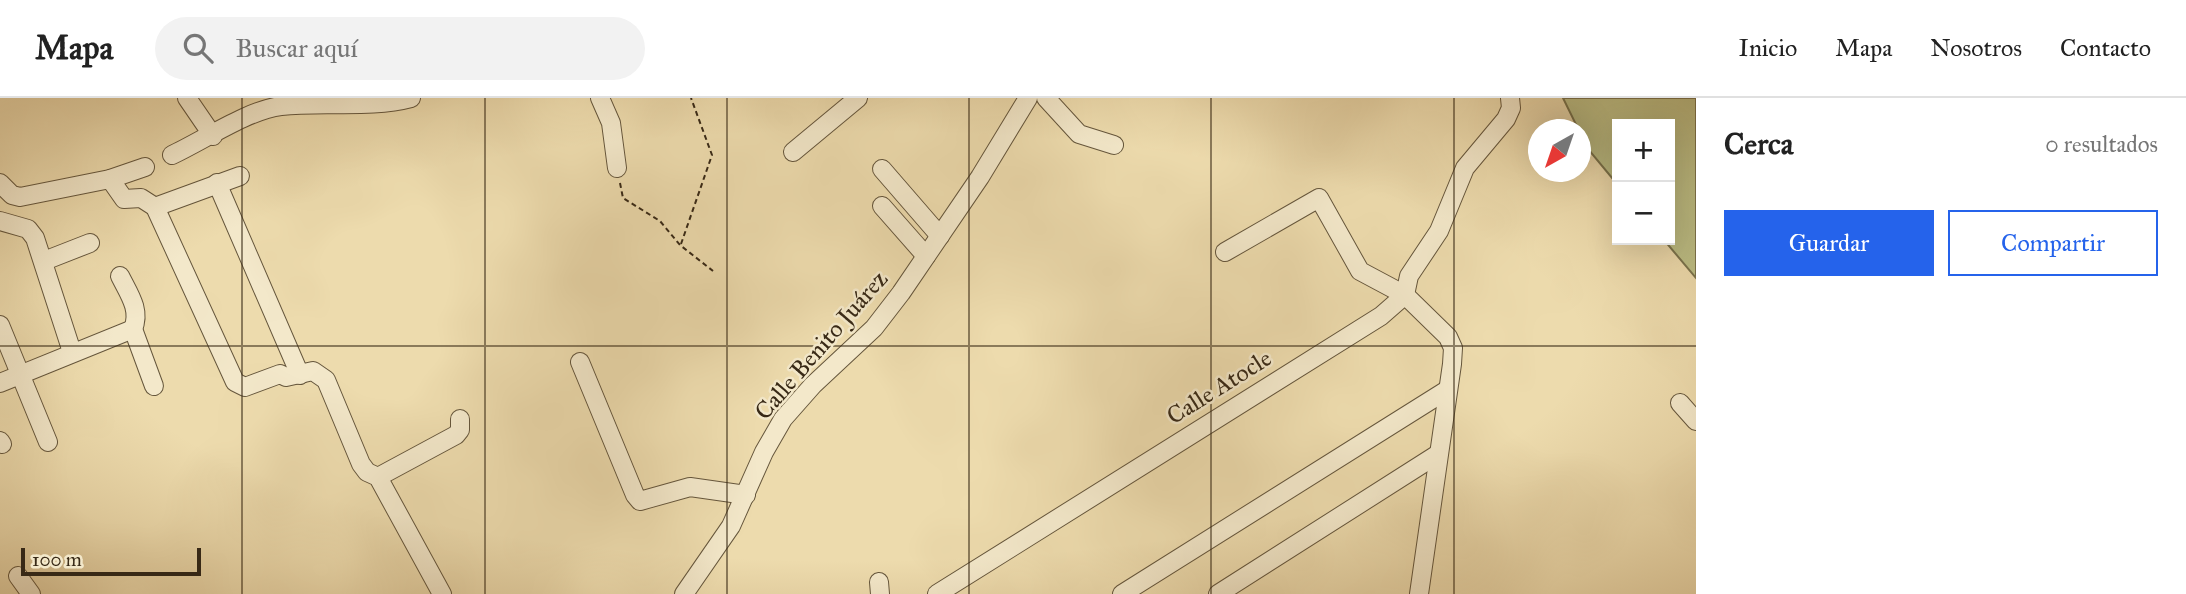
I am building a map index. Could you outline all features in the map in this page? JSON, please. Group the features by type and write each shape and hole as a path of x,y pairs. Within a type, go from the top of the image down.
{"street":[{"path":"187,98 213,136"},
{"path":"172,155 260,111 280,106 391,103 411,98"},
{"path":"600,98 613,130 617,168"},
{"path":"793,152 858,98"},
{"name":"Calle Benito Juárez","path":"684,594 726,535 764,452 783,419 813,386 874,328 940,236 1028,98"},
{"path":"1046,98 1079,134 1114,145"},
{"name":"Calle Atocle","path":"937,594 1381,316 1405,295 1409,275 1439,232 1465,168 1506,119 1511,108 1510,98"},
{"path":"0,183 12,195 20,197 110,179 145,167"},
{"path":"882,169 940,236"},
{"path":"155,206 240,176"},
{"path":"110,179 124,199 141,198 155,206 235,382 244,387 280,374 300,375 313,372 326,380 361,464 367,472 378,477 442,594"},
{"path":"217,183 300,375"},
{"path":"1225,252 1319,198 1360,271 1405,295 1448,337 1453,348 1419,594"},
{"path":"882,206 926,256"},
{"path":"0,221 28,229 44,261 72,352"},
{"path":"44,261 90,242"},
{"path":"120,276 135,308 138,318 134,329 154,386"},
{"path":"0,325 48,442"},
{"path":"0,383 134,329"},
{"path":"580,362 635,495 640,501 690,487 746,495"},
{"path":"1122,594 1447,390"},
{"path":"1681,403 1696,421"},
{"path":"378,477 456,435 460,430 460,419"},
{"path":"1217,594 1438,454"},
{"path":"18,576 31,594"}],"path":[{"path":"680,245 712,155 691,98"},
{"path":"617,168 623,198 660,221 680,245 713,271"}],"green space":[{"path":"1563,98 1696,98 1696,278 1668,245 1675,245 1675,119 1612,119 1612,178 1591,153 1591,119 1573,119"}]}
